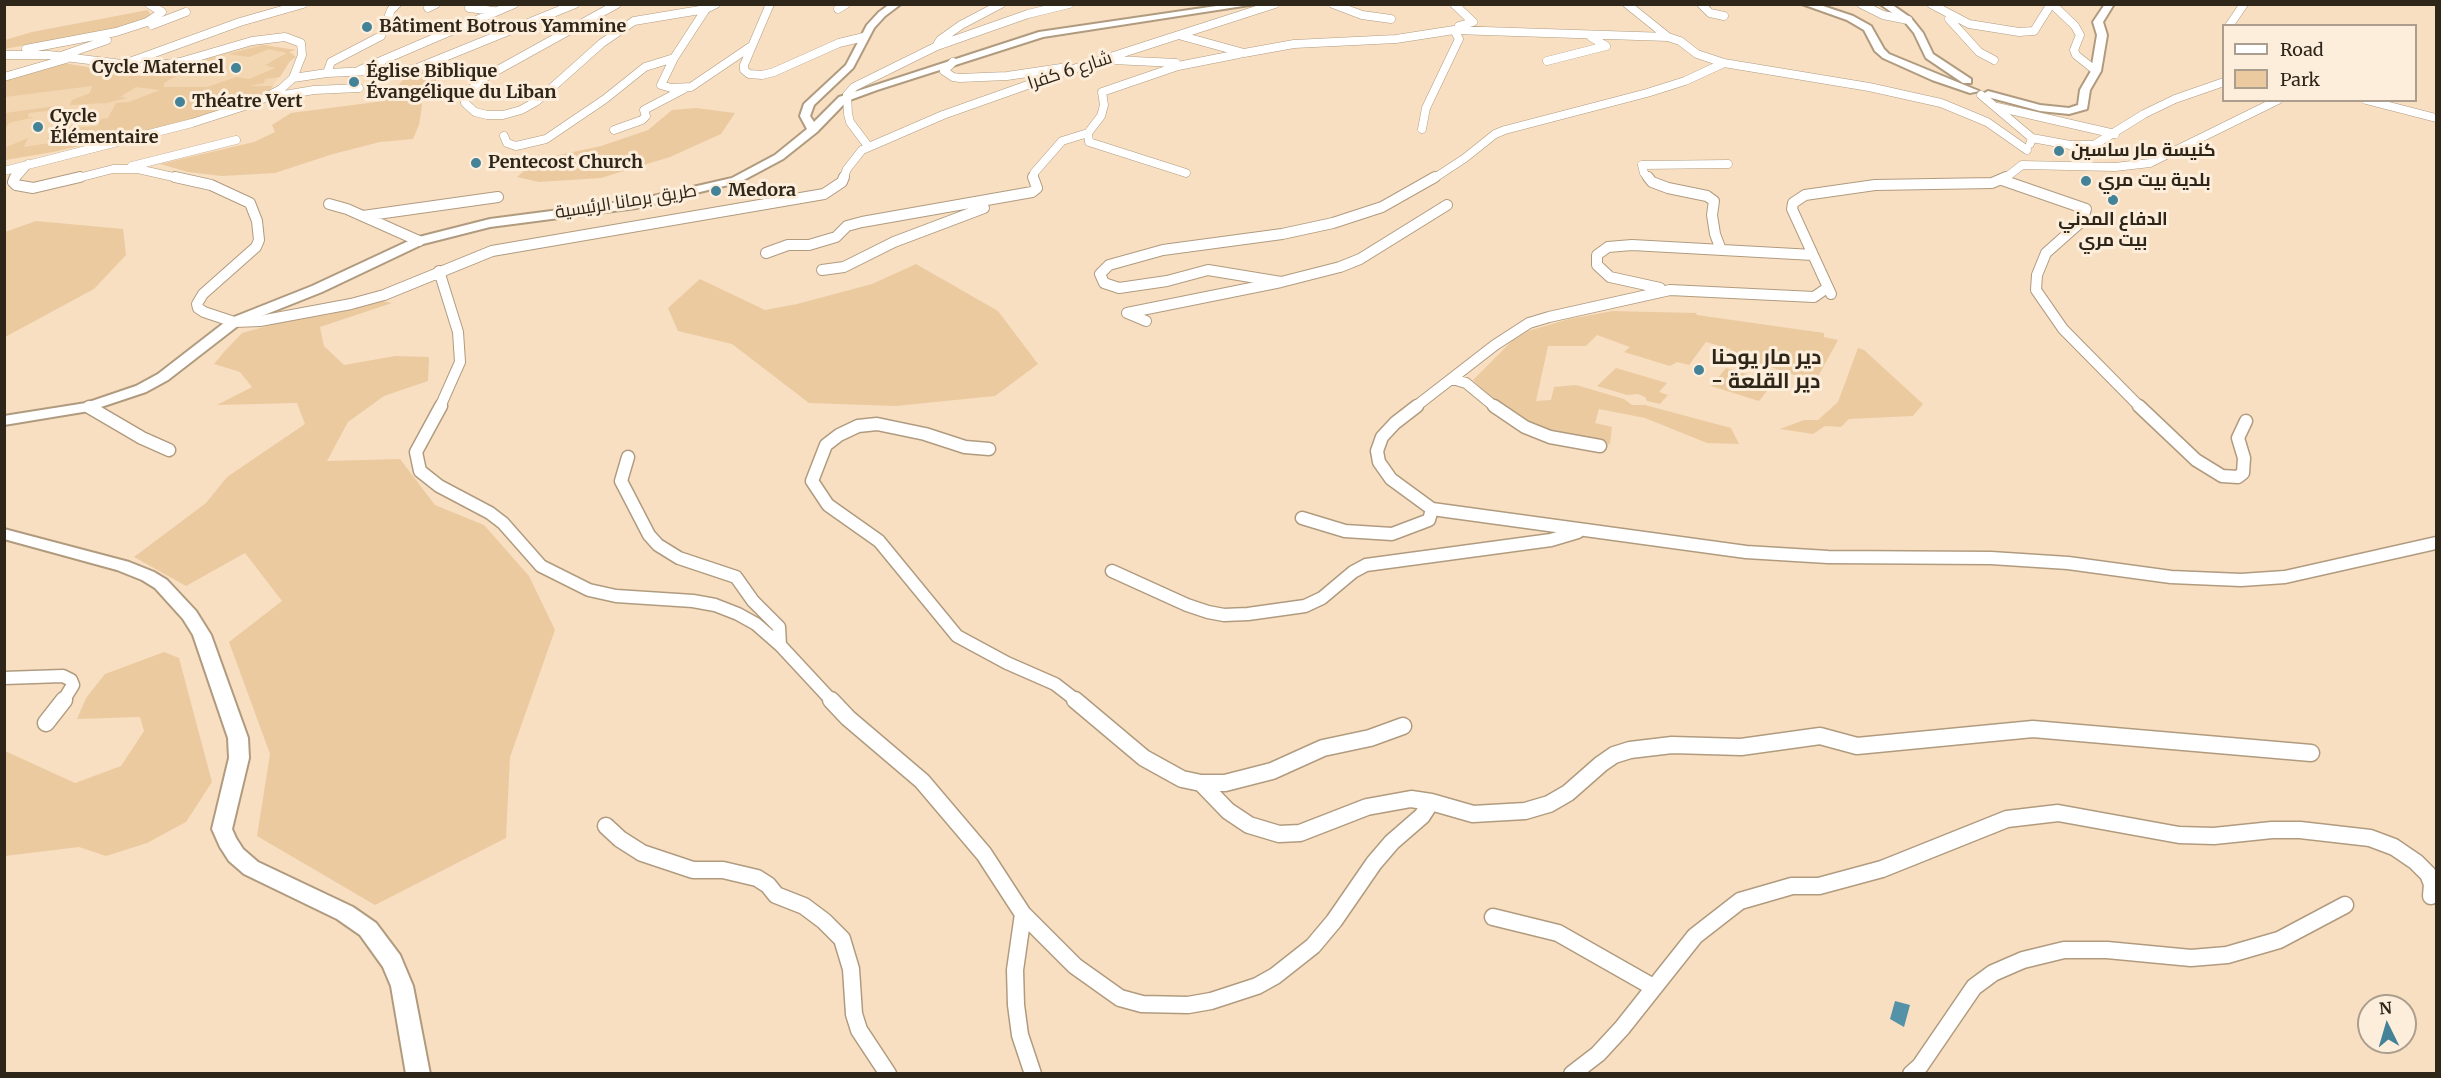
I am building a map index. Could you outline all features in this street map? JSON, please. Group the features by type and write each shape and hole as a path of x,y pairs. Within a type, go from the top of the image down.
{"main road":[{"path":"813,130 805,116 809,104 850,66 864,37 876,20 897,4"},
{"name":"طريق برمانا الرئيسية","path":"4,421 89,407 141,389 163,377 234,322 317,289 419,241 490,223 636,204 718,186 767,165 813,130 837,104 847,98 953,62 1050,33 1252,4"},
{"path":"1806,4 1850,18 1868,28 1880,51 1886,56 1936,78 2040,108 2079,110 2083,107 2085,90 2096,71 2102,34 2098,22 2110,4"},
{"path":"1884,4 1908,20 1918,33 1929,56 1981,92"},
{"path":"4,534 123,566 161,584 177,598 202,635 238,738 239,758 222,829 226,841 236,855 251,868 345,913 368,929 392,962 402,986 418,1074"}],"street":[{"path":"4,55 116,32 147,22 162,12 149,4"},
{"path":"120,66 240,22 303,4"},
{"path":"327,72 331,62 381,36 391,10 397,4"},
{"path":"428,8 436,4"},
{"path":"476,4 469,9 499,11"},
{"path":"357,71 513,4"},
{"path":"262,99 293,78 327,72 415,69 575,4"},
{"path":"617,4 487,76 466,93 465,103 475,112 487,115 503,115 521,110 537,101 602,43 634,21 706,9 716,4"},
{"path":"770,4 743,69 749,74 762,75 774,72 839,43 864,37"},
{"path":"838,9 846,4"},
{"path":"937,46 940,40 954,30 1001,4"},
{"path":"125,168 211,185 250,203 258,231 255,247 203,294 197,304 198,309 204,312 234,322 260,321 351,304 384,295 492,251 824,194 842,182 847,169 857,155 868,146 850,122 848,92 858,84 937,46 1028,14 1069,4"},
{"name":"شارع 6 كفرا","path":"868,146 977,101 1275,4"},
{"path":"1332,4 1362,15 1391,19"},
{"path":"766,253 788,245 809,244 836,237 847,226 862,222 1032,192 1037,188 1034,173 1053,149 1067,139 1088,133 1101,116 1104,90 1186,64 1244,53 1293,44 1388,40 1473,22 1454,4"},
{"path":"1627,4 1668,37"},
{"path":"1701,4 1710,13 1724,16"},
{"path":"1861,4 1883,15 1908,20"},
{"path":"1933,5 1969,24 2019,32 2034,31 2051,4 2075,26 2080,34 2074,50 2076,56 2096,71"},
{"path":"2230,24 2244,4"},
{"path":"1933,5 1957,26 1979,52 1994,60"},
{"path":"685,88 661,85 674,57 706,9"},
{"path":"60,56 186,12"},
{"path":"1432,32 1454,30 1668,37 1680,41 1697,54 1724,63 1869,87 1941,103 1980,118 2027,150"},
{"path":"1422,129 1426,108 1459,39 1454,30"},
{"path":"1547,61 1606,46 1588,35"},
{"path":"1182,36 1244,53"},
{"path":"4,55 60,56 120,66 146,67 169,65 252,41 285,37 301,43 302,55 293,78"},
{"path":"614,130 642,120 646,116 645,110 701,81 752,45"},
{"path":"504,136 507,143 516,146 546,139 605,99 645,66 674,57"},
{"path":"4,77 70,58"},
{"path":"1103,60 1186,64"},
{"path":"953,62 944,70 953,77 960,78 1073,69"},
{"path":"1281,282 1208,270 1159,283 1119,288 1104,283 1100,274 1109,266 1163,250 1282,234 1333,223 1382,207 1415,190 1504,130 1647,93 1685,81 1724,63"},
{"path":"1981,92 2032,138 2088,146 2115,134 2144,114 2168,102 2222,82"},
{"path":"4,171 201,121 262,99 314,90 359,88"},
{"path":"2022,165 2107,167 2150,163 2274,102"},
{"path":"2374,102 2436,118"},
{"path":"1996,107 2115,134"},
{"path":"1088,133 1089,142 1095,146 1186,173"},
{"path":"1813,255 1632,244 1608,247 1597,255 1597,265 1610,277 1670,290 1800,297 1813,300 1827,298 1832,293 1827,288 1813,255 1792,209 1792,203 1805,195 1875,185 1988,184 2002,180 2022,165 2032,138"},
{"path":"28,164 16,176 13,182 16,185 44,186 236,140"},
{"path":"1721,250 1715,234 1712,215 1714,201 1707,196 1668,188 1652,182 1644,173 1642,165 1728,164"},
{"path":"2002,180 2086,209 2082,221 2046,253 2037,275 2036,290 2063,329 2098,367 2191,456 2218,474 2234,477 2243,473 2244,458 2238,438 2246,422"},
{"path":"822,270 844,267 894,242 1018,194"},
{"path":"363,216 498,197"},
{"path":"329,204 363,216 419,241"},
{"path":"1146,321 1127,313 1138,309 1207,298 1340,267 1360,259 1447,205"},
{"path":"439,271 458,332 460,362 450,388 416,452 420,471 440,486 490,513 503,523 541,566 555,576 589,590 616,596 693,601 727,609 756,624 780,645 848,718 922,781 984,854 1023,914 1075,966 1120,998 1142,1004 1188,1005 1233,995 1275,976 1313,946 1334,921 1374,863 1392,842 1422,816 1431,802"},
{"path":"1670,290 1529,323 1516,330 1395,423 1382,437 1377,451 1379,462 1391,479 1432,509 1746,552 1828,557 1990,558 2068,563 2171,577 2241,580 2285,577 2436,543"},
{"path":"1453,379 1466,383 1501,412 1525,427 1550,436 1600,446"},
{"path":"89,407 142,438 168,450"},
{"path":"989,448 965,447 925,434 877,424 858,426 839,435 826,445 812,481 828,505 879,541 957,636 1007,663 1055,684 1098,717 1144,758 1182,779 1201,783 1225,783 1272,771 1323,748 1370,738 1403,726"},
{"path":"628,457 621,481 649,535 658,545 679,558 736,578 753,601 779,627 780,645"},
{"path":"1302,518 1345,531 1392,534 1429,520 1432,509"},
{"path":"1112,571 1208,612 1224,615 1248,614 1305,606 1322,598 1353,572 1366,565 1551,540 1582,531"},
{"path":"4,678 47,675 63,676 71,680 73,685 71,691 46,723"},
{"path":"1201,783 1228,811 1249,825 1279,834 1300,833 1367,807 1411,800 1431,802 1473,814 1525,811 1549,804 1568,793 1614,755 1630,750 1672,745 1741,747 1820,736 1857,746 2033,729 2311,753"},
{"path":"1572,1074 1598,1054 1622,1029 1695,936 1740,901 1792,886 1819,886 1882,869 2007,819 2058,813 2179,835 2214,836 2271,830 2300,830 2370,838 2394,847 2416,862 2428,874 2433,884 2431,896"},
{"path":"606,826 642,854 693,870 723,870 757,878 768,885 776,895 804,906 824,921 842,939 851,969 854,1014 859,1030 888,1074"},
{"path":"1911,1074 1920,1066 1974,987 1993,973 2023,960 2064,950 2107,950 2191,958 2227,955 2279,940 2344,905"},
{"path":"1023,914 1015,970 1016,1005 1020,1035 1033,1074"},
{"path":"1493,917 1558,933 1653,987"}],"shaded area":[{"path":"260,43 294,54 270,90 181,123 53,152 5,160 5,81 63,63 140,76"}],"green space":[{"path":"148,10 151,16 126,26 5,49 5,40 32,32"},
{"path":"264,45 296,50 289,52 296,57 290,61 280,77 265,79 264,83 250,86 273,86 270,90 232,106 181,123 53,152 5,160 4,148 28,138 24,147 50,143 52,139 45,139 69,134 73,131 71,128 97,126 101,119 108,118 116,103 129,102 160,90 136,87 120,97 127,98 107,103 70,105 72,100 90,93 92,86 5,97 5,78 63,63 140,76","holes":["269,49 287,53 265,65 275,68 249,79 236,77 207,87 164,87 164,83 195,66 228,54 249,57"]},
{"path":"438,70 442,75 420,96 422,106 419,125 413,139 380,142 275,173 222,176 188,172 160,164 254,142 275,132 272,125 291,113 384,101 403,80 422,72"},
{"path":"56,106 55,110 29,113 28,117 34,117 9,123 5,129 5,113"},
{"path":"696,108 735,113 721,134 670,157 601,178 539,182 517,177 536,160 601,146 648,130 672,110"},
{"path":"36,221 123,229 126,255 94,289 5,337 5,232"},
{"path":"916,264 998,311 1038,364 995,396 896,406 809,403 732,344 678,331 668,308 700,279 765,310 872,284"},
{"path":"377,300 392,303 320,327 324,346 344,365 395,356 429,357 428,381 384,396 348,422 327,461 400,459 435,505 484,525 529,576 555,630 510,757 506,838 375,905 257,836 270,754 229,642 282,601 245,553 186,586 134,557 206,503 227,477 305,424 297,403 217,405 252,387 240,372 214,364 223,353 242,333 285,321 331,314"},
{"path":"1613,311 1696,313 1697,315 1824,333 1824,337 1838,340 1815,382 1729,353 1731,349 1706,342 1689,365 1677,362 1670,366 1624,352 1630,347 1597,335 1586,346 1548,346 1536,401 1551,400 1554,387 1576,385 1624,399 1632,405 1645,405 1731,428 1739,444 1707,443 1645,418 1599,409 1595,423 1612,427 1610,444 1557,436 1534,429 1498,406 1473,380 1513,340 1528,331 1569,319"},
{"path":"1858,348 1864,350 1923,404 1913,416 1849,419 1841,427 1825,426 1813,434 1780,429 1804,420 1818,420 1838,402"},
{"path":"1616,368 1667,383 1659,392 1668,395 1660,404 1647,401 1645,397 1638,394 1627,395 1597,386"},
{"path":"1726,368 1774,382 1759,401 1711,386"},
{"path":"164,652 179,658 212,782 186,822 147,843 106,856 79,847 5,856 5,751 75,783 121,766 144,731 140,717 77,719 86,698 105,674"}],"water":[{"path":"1895,1001 1910,1005 1904,1027 1890,1019"}],"place":[{"name":"Bâtiment Botrous Yammine","path":"367,27"},
{"name":"Cycle Maternel","path":"236,68"},
{"name":"Église Biblique Évangélique du Liban","path":"354,82"},
{"name":"Théatre Vert","path":"180,102"},
{"name":"Cycle Élémentaire","path":"38,127"},
{"name":"كنيسة مار ساسين","path":"2059,151"},
{"name":"Pentecost Church","path":"476,163"},
{"name":"بلدية بيت مري","path":"2086,181"},
{"name":"Medora","path":"716,191"},
{"name":"الدفاع المدني بيت مري","path":"2113,200"},
{"name":"دير مار يوحنا - دير القلعة","path":"1699,370"}]}
